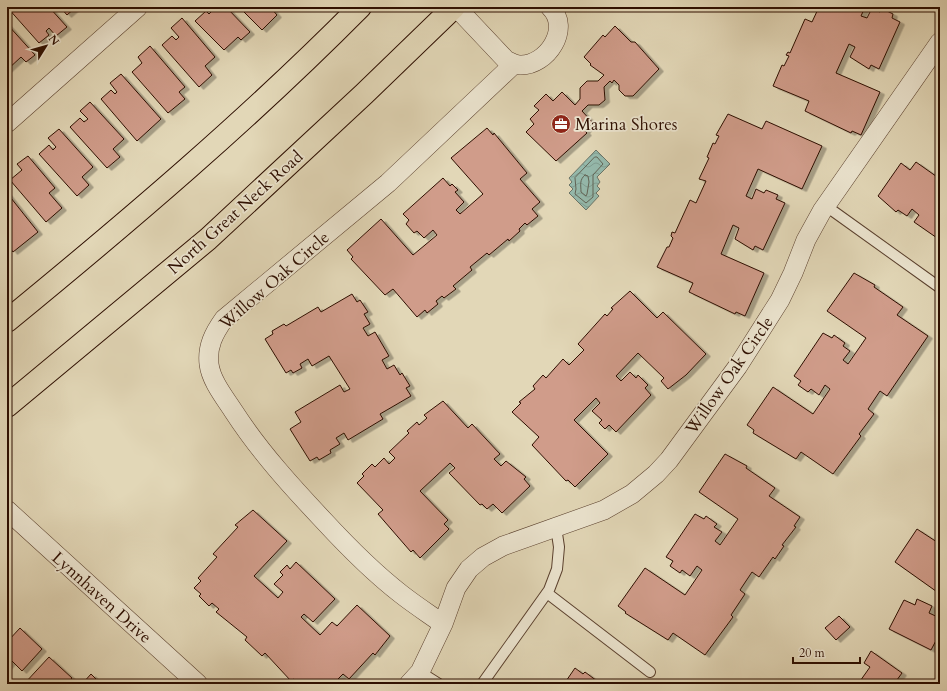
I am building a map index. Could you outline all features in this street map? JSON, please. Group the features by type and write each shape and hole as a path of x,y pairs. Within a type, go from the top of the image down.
{"main road":[{"path":"7,321 122,226 230,131 310,58 360,7"},
{"name":"North Great Neck Road","path":"7,406 208,239 358,100 455,7"}],"street":[{"path":"7,123 138,7"},
{"path":"455,7 506,60 514,64 521,65 531,64 543,57 554,45 558,36 559,22 554,8"},
{"name":"Willow Oak Circle","path":"414,678 443,624 456,588 469,569 483,557 502,546 604,510 632,494 656,474 669,460 738,366 780,300 806,240 826,206 940,42"},
{"name":"Willow Oak Circle","path":"443,624 401,594 347,546 251,439 213,378 209,365 209,348 214,333 224,319 388,183 514,64"},
{"name":"Lynnhaven Drive","path":"7,510 198,684"}],"lane":[{"path":"826,206 939,287"},
{"path":"482,684 549,590 557,569 559,547 556,527"},
{"path":"546,593 650,672"},
{"path":"414,678 439,684"}],"water":[{"path":"596,150 610,164 597,177 600,182 597,186 600,189 596,193 599,196 586,210 569,193 573,189 569,185 572,182 569,178"}],"building":[{"path":"7,7 49,7 67,27 56,36 49,28 46,31 49,35 39,43"},
{"path":"60,7 76,7 67,15"},
{"path":"208,7 226,7 250,32 241,40 238,37 224,50 195,21 206,11 209,14 212,11"},
{"path":"239,7 270,7 277,15 262,30"},
{"path":"819,7 865,7 861,16 867,18 872,8 880,12 881,8 893,14 892,18 900,22 879,69 871,65 869,69 850,57 855,47 849,44 836,73 880,92 861,135 852,131 851,133 805,111 809,101 773,86 782,65 784,66 789,56 786,55 788,52 790,53 805,19 812,22"},
{"path":"182,18 215,57 205,66 212,75 199,87 162,45 172,36 176,40 179,37 171,28"},
{"path":"7,24 35,55 26,62 21,57 7,70"},
{"path":"615,26 631,42 635,42 659,69 633,96 625,96 619,90 619,85 614,80 612,83 610,81 604,87 605,100 599,105 588,105 582,111 593,123 585,131 587,133 556,161 526,132 534,124 530,119 539,110 534,106 546,94 553,101 562,92 575,105 580,99 580,88 587,81 598,81 604,75 590,65 591,64 584,57 603,35 605,37"},
{"path":"150,46 185,87 179,92 185,99 168,113 132,72 142,63 138,57"},
{"path":"121,74 161,119 137,141 101,99 111,90 115,94 117,92 110,83"},
{"path":"90,102 124,139 113,149 120,157 107,168 70,127 80,118 84,122 88,119 80,111"},
{"path":"728,114 762,129 766,121 822,146 802,189 758,169 746,196 752,199 756,189 764,193 766,190 778,195 776,199 785,203 763,250 755,246 753,250 735,239 739,228 733,225 721,254 764,273 745,316 736,312 735,314 689,292 693,283 657,267 673,238 671,236 672,232 675,233 690,200 696,203 706,181 699,179 709,158 707,157 713,143 715,144 719,136 716,135"},
{"path":"487,128 493,135 494,133 527,173 520,179 540,202 532,209 538,216 527,225 525,223 519,229 520,231 509,241 508,239 489,255 487,253 470,267 472,270 453,286 456,289 444,298 442,296 436,301 438,304 427,313 425,310 417,317 393,289 385,295 351,259 353,257 347,250 381,219 413,255 437,235 433,230 424,238 417,231 414,233 406,224 409,220 403,214 443,178 450,186 452,184 458,190 455,192 464,202 456,210 460,214 483,194 451,158"},
{"path":"59,129 93,167 82,177 89,185 77,196 39,154 49,145 53,150 56,147 48,138"},
{"path":"28,156 55,188 49,193 62,208 46,222 10,180 22,170 17,164"},
{"path":"916,162 940,179 940,240 914,222 919,215 912,209 907,216 898,210 896,212 878,196 901,163 910,170"},
{"path":"7,193 38,232 13,252 7,244"},
{"path":"854,273 875,285 874,287 903,307 897,315 928,336 887,396 880,391 868,409 874,414 859,434 861,436 833,474 801,452 796,459 753,433 754,430 747,425 773,387 813,414 830,389 825,385 819,395 811,389 808,392 798,385 801,381 794,376 823,333 832,338 834,335 845,343 843,346 850,351 843,360 848,364 866,338 827,311"},
{"path":"630,291 657,318 663,312 706,354 686,375 668,389 661,381 664,378 638,353 616,376 621,381 630,372 636,378 638,375 648,385 645,388 651,395 616,432 609,425 605,429 599,423 602,420 592,411 600,403 596,398 574,420 608,454 575,487 568,480 566,481 532,445 539,437 512,412 521,403 519,402 535,389 533,386 543,375 546,378 563,359 569,365 584,350 578,344 605,314 607,316 613,309 611,308"},
{"path":"352,294 357,302 360,300 368,312 364,314 370,324 363,328 368,336 375,332 389,356 382,360 387,369 394,365 400,375 402,373 410,386 406,388 411,396 380,414 383,419 348,440 344,433 336,438 340,444 330,450 331,453 319,460 317,457 310,461 290,429 301,422 295,412 340,385 344,392 350,389 329,356 312,366 308,359 300,364 302,368 293,373 291,370 286,373 265,339 273,334 272,331 284,324 286,326 318,307 321,312"},
{"path":"443,401 468,428 472,424 500,454 494,459 501,466 506,461 526,477 524,479 530,486 502,513 493,504 487,509 482,504 480,505 449,473 455,468 450,463 420,491 448,520 444,524 449,529 420,558 413,550 411,552 378,514 383,510 357,483 364,476 362,474 372,464 375,467 384,458 389,464 395,458 389,452 409,433 407,431 417,422 419,425 427,418 424,415"},
{"path":"725,454 747,466 746,468 775,488 769,496 800,517 794,526 796,527 782,545 784,546 775,559 773,557 759,577 752,572 740,590 745,594 731,615 733,617 705,655 673,633 668,640 625,613 626,612 618,606 645,568 685,595 702,570 697,566 690,576 682,570 680,573 670,566 673,561 666,557 695,514 704,519 706,516 717,524 714,527 722,532 715,541 720,545 738,519 699,492"},
{"path":"253,510 287,541 254,576 278,598 283,592 274,584 283,575 280,572 287,565 290,569 296,562 335,599 313,622 304,614 301,617 320,635 332,622 337,626 357,605 390,636 375,655 373,653 349,679 343,674 333,684 298,684 294,679 291,681 265,653 262,656 245,640 247,637 216,612 219,609 212,603 209,606 199,596 201,594 194,588 201,581 198,578 217,557 213,554 238,527 235,525"},
{"path":"917,529 940,544 940,594 895,562"},
{"path":"917,599 932,606 929,613 940,618 940,633 931,650 889,629 904,600 915,605"},
{"path":"839,616 850,627 836,640 825,628"},
{"path":"20,628 42,649 22,671 12,661 7,667 7,642"},
{"path":"871,651 902,673 894,684 858,684 870,667 864,663"},
{"path":"49,657 72,678 66,684 24,684"},
{"path":"575,668 583,674 585,672 601,684 564,684"},
{"path":"91,674 101,684 82,684"}],"place":[{"name":"Marina Shores","path":"561,124"}]}
